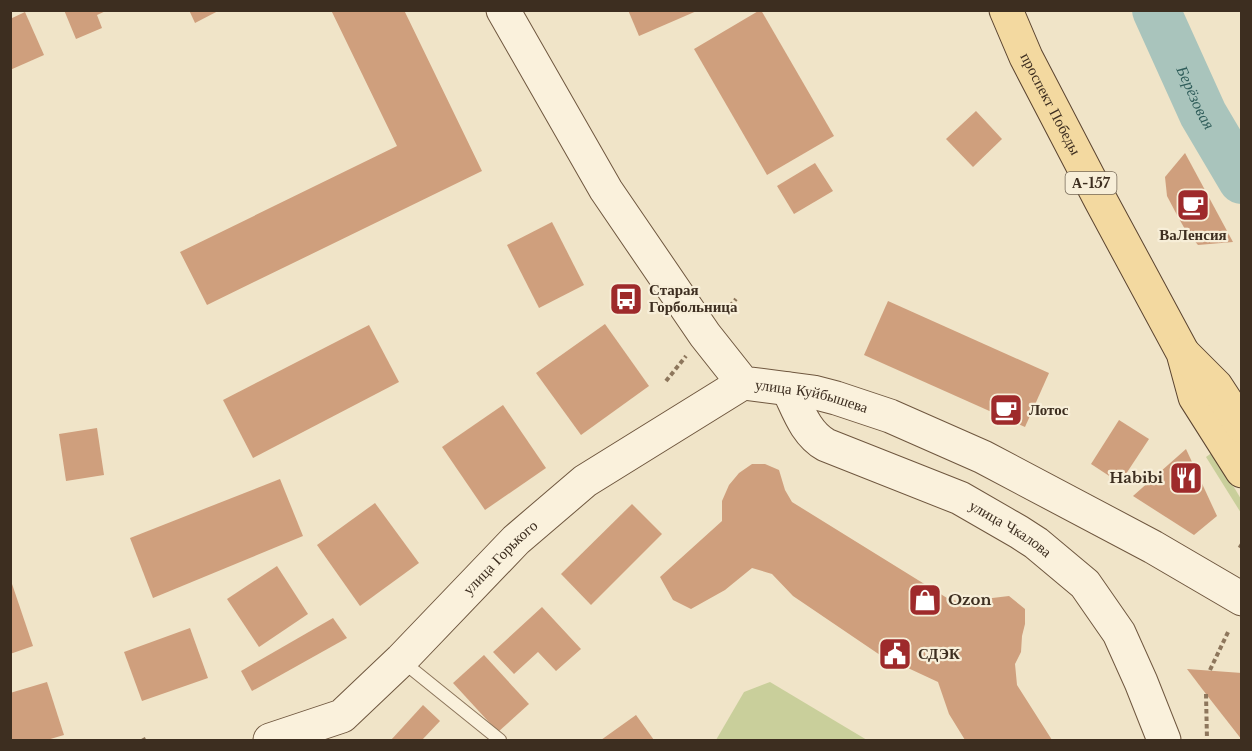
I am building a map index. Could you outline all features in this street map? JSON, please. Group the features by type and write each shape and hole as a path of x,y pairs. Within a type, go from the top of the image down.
{"main road":[{"name":"улица Куйбышева","path":"503,10 606,190 705,335 743,383 813,392 890,416 983,457 1152,547 1242,599"},
{"name":"проспект Победы","path":"1006,10 1026,57 1095,191 1183,353"},
{"path":"1183,353 1216,386 1242,426"},
{"path":"1183,353 1195,397 1242,471"},
{"name":"улица Горького","path":"270,741 342,716 401,660 516,540 585,481 743,383"},
{"name":"улица Чкалова","path":"788,389 804,422 818,440 960,498 1036,543 1085,584 1119,633 1142,682 1164,741"}],"lane":[{"path":"401,660 500,741"}],"path":[{"path":"1210,670 1228,630"},
{"path":"1206,694 1207,741"}],"green space":[{"path":"1213,452 1241,499 1241,513 1206,457"},
{"path":"770,682 867,740 716,740 744,692"}],"building":[{"path":"64,10 108,10 97,15 102,28 76,39"},
{"path":"189,10 220,10 195,23"},
{"path":"331,10 404,10 482,171 207,305 180,252 397,146"},
{"path":"628,10 699,10 639,36"},
{"path":"760,10 834,136 767,175 694,49"},
{"path":"25,12 44,55 10,70 10,19"},
{"path":"976,111 1002,139 973,167 946,139"},
{"name":"ВаЛенсия","path":"1185,153 1233,242 1198,245 1186,231 1177,215 1167,196 1165,177"},
{"path":"815,163 833,191 794,214 777,186"},
{"path":"552,222 584,285 539,308 507,245"},
{"path":"888,301 1049,373 1025,427 864,355"},
{"path":"605,324 649,386 581,435 536,373"},
{"path":"369,325 399,382 253,458 223,400"},
{"path":"503,405 546,468 485,510 442,447"},
{"path":"1119,420 1149,439 1120,483 1091,464"},
{"path":"97,428 104,475 66,481 59,434"},
{"path":"1186,449 1217,516 1194,535 1133,496"},
{"path":"752,464 765,464 779,470 785,490 792,502 947,598 966,604 1009,596 1025,609 1021,652 1015,664 1017,685 1052,740 965,740 949,714 938,682 880,655 793,596 772,574 752,568 725,590 691,609 673,600 660,577 722,521 722,501 729,485 739,473"},
{"path":"280,479 303,536 153,598 130,538"},
{"path":"375,503 419,563 360,606 317,545"},
{"path":"632,504 662,534 591,605 561,574"},
{"path":"277,566 308,614 259,647 227,599"},
{"path":"10,578 33,646 10,654"},
{"path":"542,607 581,649 556,671 538,652 514,674 493,652"},
{"path":"333,618 347,638 252,691 241,671"},
{"path":"190,628 208,678 142,701 124,652"},
{"path":"484,655 529,704 498,732 453,683"},
{"path":"1187,669 1242,673 1242,740 1206,694"},
{"path":"47,682 64,735 47,740 10,740 10,693"},
{"path":"423,705 440,721 422,740 391,740"},
{"path":"636,715 654,740 601,740"}],"waterway":[{"name":"Берёзовая","path":"1156,10 1203,114 1242,180"}],"place":[{"name":"ВаЛенсия","path":"1193,205"},
{"name":"Старая Горбольница","path":"626,299"},
{"name":"Лотос","path":"1006,410"},
{"name":"Habibi","path":"1186,478"},
{"name":"Ozon","path":"925,600"},
{"name":"СДЭК","path":"895,654"}]}
